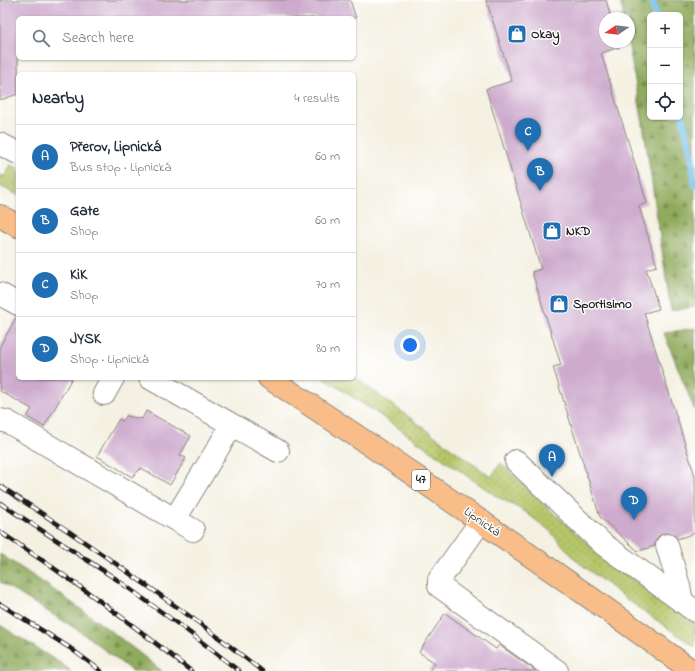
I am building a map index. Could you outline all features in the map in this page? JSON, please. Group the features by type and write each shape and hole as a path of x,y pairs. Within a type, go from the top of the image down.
{"main road":[{"path":"0,216 16,225"},
{"name":"Lipnická","path":"272,380 326,414 621,618 692,671"}],"lane":[{"path":"0,144 16,152"},
{"path":"0,294 16,303"},
{"path":"154,380 278,451"},
{"path":"0,420 69,447 184,525 232,424"},
{"path":"516,460 603,544 689,606"},
{"path":"481,521 439,580 439,586 557,671"},
{"path":"667,545 679,586 689,606"}],"green space":[{"path":"620,0 695,0 695,307 671,311 644,130 629,48 635,48 635,12 623,12"},
{"path":"11,165 16,167 16,194 0,186 0,174 4,177"},
{"path":"695,328 695,411 664,333"},
{"path":"356,378 491,477 501,463 541,502 610,563 695,624 695,647 629,601 577,561 549,530 524,511 496,496 327,380 356,380"},
{"path":"0,554 82,610 162,671 132,671 81,632 0,582"},
{"path":"0,625 60,663 71,671 0,671"}],"building":[{"path":"0,0 350,0 355,16 16,16 16,60 18,60 18,72 16,72 16,95 0,100"},
{"path":"486,0 606,0 609,12 599,12 599,48 617,48 601,53 647,203 639,206 657,266 646,269 659,309 644,313 695,476 695,533 677,539 670,533 663,533 658,537 655,542 655,546 638,551 600,517 553,367 561,365 532,272 541,269 486,89 512,81"},
{"path":"16,318 16,380 71,380 44,427 27,417 32,409 0,391 0,346"},
{"path":"146,411 191,436 180,455 186,458 170,485 141,468 132,477 97,456 119,419 123,421 126,416 142,419"},
{"path":"445,613 496,649 499,645 536,671 429,671 435,663 419,652"}],"waterway":[{"path":"653,0 655,12"},
{"path":"683,118 693,162 695,185"}],"railway":[{"path":"0,486 145,584 262,671"},
{"path":"0,503 116,579 185,629 239,671"},
{"path":"0,532 97,599 191,671"},
{"path":"0,604 70,648 101,671"}],"place":[{"name":"Okay","path":"517,34"},
{"name":"KiK","path":"528,151"},
{"name":"Gate","path":"540,191"},
{"name":"NKD","path":"552,231"},
{"name":"Sportisimo","path":"559,304"},
{"name":"Přerov, Lipnická","path":"552,477"},
{"name":"JYSK","path":"634,520"}]}
